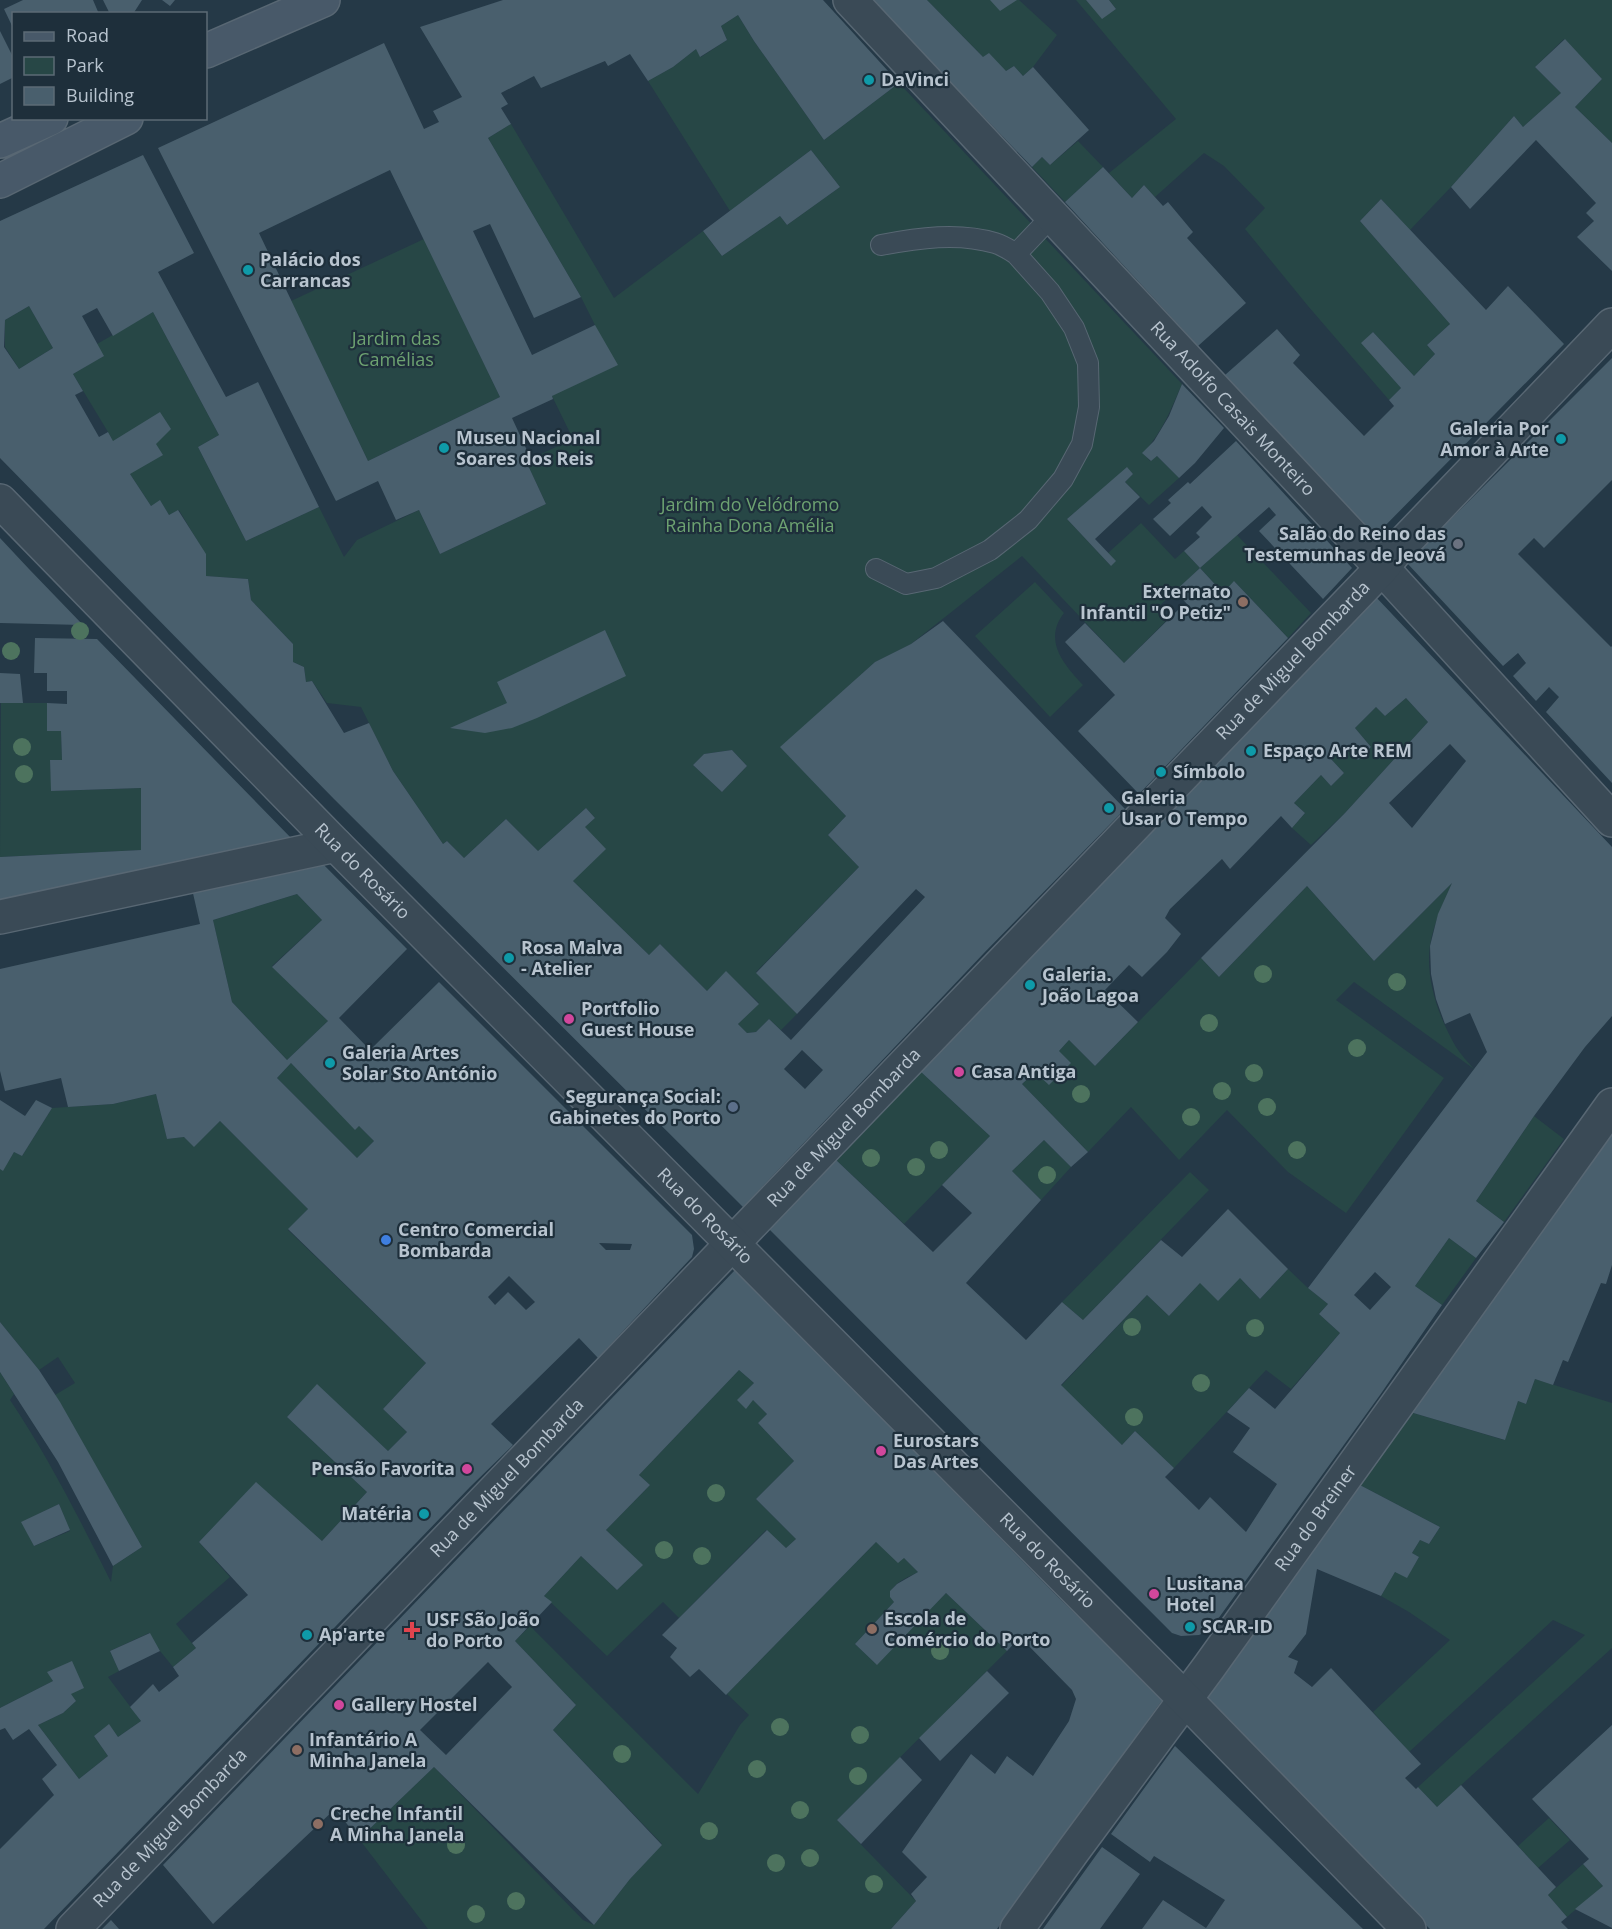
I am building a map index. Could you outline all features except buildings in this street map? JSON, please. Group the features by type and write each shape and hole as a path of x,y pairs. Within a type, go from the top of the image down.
{"main road":[{"path":"207,51 323,0"},
{"path":"0,141 47,120"},
{"path":"0,181 122,120"}],"street":[{"name":"Rua Adolfo Casais Monteiro","path":"850,0 1382,568 1612,820"},
{"name":"Rua de Miguel Bombarda","path":"73,1929 1382,568 1612,325"},
{"name":"Rua do Rosário","path":"0,501 336,844 1185,1699 1409,1929"},
{"path":"0,917 336,844"},
{"name":"Rua do Breiner","path":"1017,1929 1612,1105"}],"lane":[{"path":"1016,254 1052,216"},
{"path":"876,569 906,584 936,578 990,550 1028,520 1063,479 1082,444 1089,407 1088,363 1074,328 1050,292 1016,254 998,243 966,237 918,238 881,245"}],"green space":[{"path":"927,0 1019,0 1057,35 1033,67 1023,76 1014,66 1006,71 983,57"},
{"path":"1076,0 1086,0 1102,18 1116,9 1109,0 1612,0 1612,143 1575,107 1602,79 1564,39 1535,67 1561,93 1523,127 1514,116 1410,230 1381,199 1360,221 1450,324 1427,345 1435,354 1414,376 1373,332 1362,343 1401,388 1389,400 1245,229 1265,208 1224,166 1204,153 1155,197 1144,185 1132,198 1109,173 1176,119"},
{"name":"Jardim do Velódromo Rainha Dona Amélia","path":"738,15 824,140 899,83 1182,384 1161,429 1143,453 1150,461 1157,456 1179,478 1149,505 1125,482 1133,474 1127,468 1067,519 1111,566 1108,553 1141,523 1175,559 1184,551 1200,568 1155,610 1166,621 1124,663 1022,556 911,644 875,662 781,747 846,816 828,835 859,867 756,972 797,1014 781,1030 769,1019 756,1032 747,1033 738,1024 759,1003 726,972 707,991 660,944 649,955 573,881 585,827 595,818 586,808 538,851 506,819 464,858 447,841 443,844 393,771 361,707 327,703 312,681 306,682 304,667 293,662 293,644 251,600 248,579 206,576 205,554 179,510 169,515 160,501 151,506 130,474 73,374 103,356 97,344 153,312 219,435 198,447 246,541 319,507 344,557 357,540 419,510 440,554 546,504 526,461 573,439 552,396 595,325 488,138 511,124 614,298 703,231 722,256 780,216 787,225 840,187 811,150 730,211 648,81 673,67 696,49 701,57 727,40 721,26","holes":["732,750 747,766 722,792 693,765 704,754"]},
{"path":"1078,141 1103,167 1065,202 1032,167 1042,157 1050,165"},
{"name":"Jardim das Camélias","path":"424,239 500,397 368,461 291,301"},
{"path":"29,306 53,348 19,369 5,347 5,320"},
{"path":"1237,535 1311,613 1288,638 1235,582 1223,593 1200,568"},
{"path":"1035,582 1064,613 1055,633 1058,651 1069,669 1083,685 1050,717 975,636"},
{"path":"1406,698 1428,722 1345,813 1311,845 1292,828 1305,813 1294,803 1321,775 1331,786 1344,773 1331,759 1345,745 1358,760 1371,747 1355,728 1376,707 1385,716"},
{"path":"1,703 47,703 47,731 61,731 62,760 50,761 52,791 141,788 141,850 0,857"},
{"path":"1452,883 1439,913 1430,945 1430,971 1435,998 1444,1024 1462,1056 1474,1069 1354,982 1336,1000 1444,1078 1346,1213 1288,1172 1227,1110 1179,1160 1131,1107 1088,1152 1022,1084 1035,1072 1049,1084 1059,1051 1069,1040 1095,1066 1201,958 1219,977 1307,886 1374,961"},
{"path":"297,894 322,920 272,966 328,1021 287,1060 232,1002 213,920"},
{"path":"291,1063 355,1129 359,1126 374,1141 357,1158 277,1078"},
{"path":"920,1071 990,1136 904,1224 835,1159"},
{"path":"156,1094 167,1139 184,1137 194,1146 220,1121 308,1209 288,1230 426,1363 383,1409 407,1432 388,1451 317,1385 287,1417 367,1492 322,1541 256,1483 199,1542 230,1577 176,1624 196,1648 173,1667 149,1633 110,1651 119,1671 108,1677 141,1721 118,1737 109,1725 94,1736 108,1756 79,1779 38,1725 63,1713 76,1701 48,1672 53,1681 0,1708 0,1372 14,1394 10,1400 76,1512 111,1582 113,1566 142,1547 55,1395 75,1383 58,1357 39,1370 0,1322 0,1169 3,1170 14,1152 22,1156 52,1108 113,1104","holes":["59,1504 70,1531 34,1546 22,1522"]},
{"path":"1534,1116 1564,1139 1504,1222 1476,1201"},
{"path":"1044,1140 1071,1167 1041,1200 1012,1171"},
{"path":"1190,1172 1209,1190 1083,1320 1062,1302"},
{"path":"1449,1238 1476,1258 1442,1305 1415,1286"},
{"path":"1288,1269 1328,1304 1319,1314 1340,1333 1291,1389 1266,1370 1174,1468 1135,1431 1122,1445 1061,1386 1147,1295 1169,1316 1200,1283 1240,1278 1260,1299"},
{"path":"739,1370 754,1383 738,1400 753,1400 767,1414 758,1423 794,1461 756,1499 796,1539 786,1548 766,1530 679,1618 663,1602 607,1656 544,1596 581,1556 617,1590 642,1565 606,1530 650,1485 639,1475"},
{"path":"1535,1379 1612,1403 1612,1648 1437,1807 1418,1787 1585,1635 1553,1620 1409,1752 1373,1712 1450,1640 1381,1596 1395,1572 1407,1577 1419,1557 1412,1553 1420,1540 1429,1544 1440,1527 1358,1484 1410,1412 1504,1440 1518,1401 1526,1404"},
{"path":"876,1542 904,1558 918,1572 894,1587 891,1596 894,1602 855,1644 876,1664 946,1593 1007,1651 837,1820 916,1901 891,1929 428,1929 359,1839 434,1767 583,1920 594,1925 630,1879 662,1844 553,1730 576,1705 515,1641 530,1626 698,1794 740,1725 749,1715 727,1694"},
{"path":"1549,1818 1570,1840 1538,1868 1518,1846"},
{"path":"1583,1864 1603,1886 1567,1917 1548,1895"}],"place":[{"name":"DaVinci","path":"869,80"},
{"name":"Palácio dos Carrancas","path":"248,270"},
{"name":"Galeria Por Amor à Arte","path":"1561,439"},
{"name":"Museu Nacional Soares dos Reis","path":"444,448"},
{"name":"Salão do Reino das Testemunhas de Jeová","path":"1458,544"},
{"name":"Externato Infantil \"O Petiz\"","path":"1243,602"},
{"name":"Espaço Arte REM","path":"1251,751"},
{"name":"Símbolo","path":"1161,772"},
{"name":"Galeria Usar O Tempo","path":"1109,808"},
{"name":"Rosa Malva - Atelier","path":"509,958"},
{"name":"Galeria. João Lagoa","path":"1030,985"},
{"name":"Portfolio Guest House","path":"569,1019"},
{"name":"Galeria Artes Solar Sto António","path":"330,1063"},
{"name":"Casa Antiga","path":"959,1072"},
{"name":"Segurança Social: Gabinetes do Porto","path":"733,1107"},
{"name":"Centro Comercial Bombarda","path":"386,1240"},
{"name":"Eurostars Das Artes","path":"881,1451"},
{"name":"Pensão Favorita","path":"467,1469"},
{"name":"Matéria","path":"424,1514"},
{"name":"Lusitana Hotel","path":"1154,1594"},
{"name":"SCAR-ID","path":"1190,1627"},
{"name":"Escola de Comércio do Porto","path":"872,1629"},
{"name":"USF São João do Porto","path":"412,1630"},
{"name":"Ap'arte","path":"307,1635"},
{"name":"Gallery Hostel","path":"339,1705"},
{"name":"Infantário A Minha Janela","path":"297,1750"},
{"name":"Creche Infantil A Minha Janela","path":"318,1824"}]}
